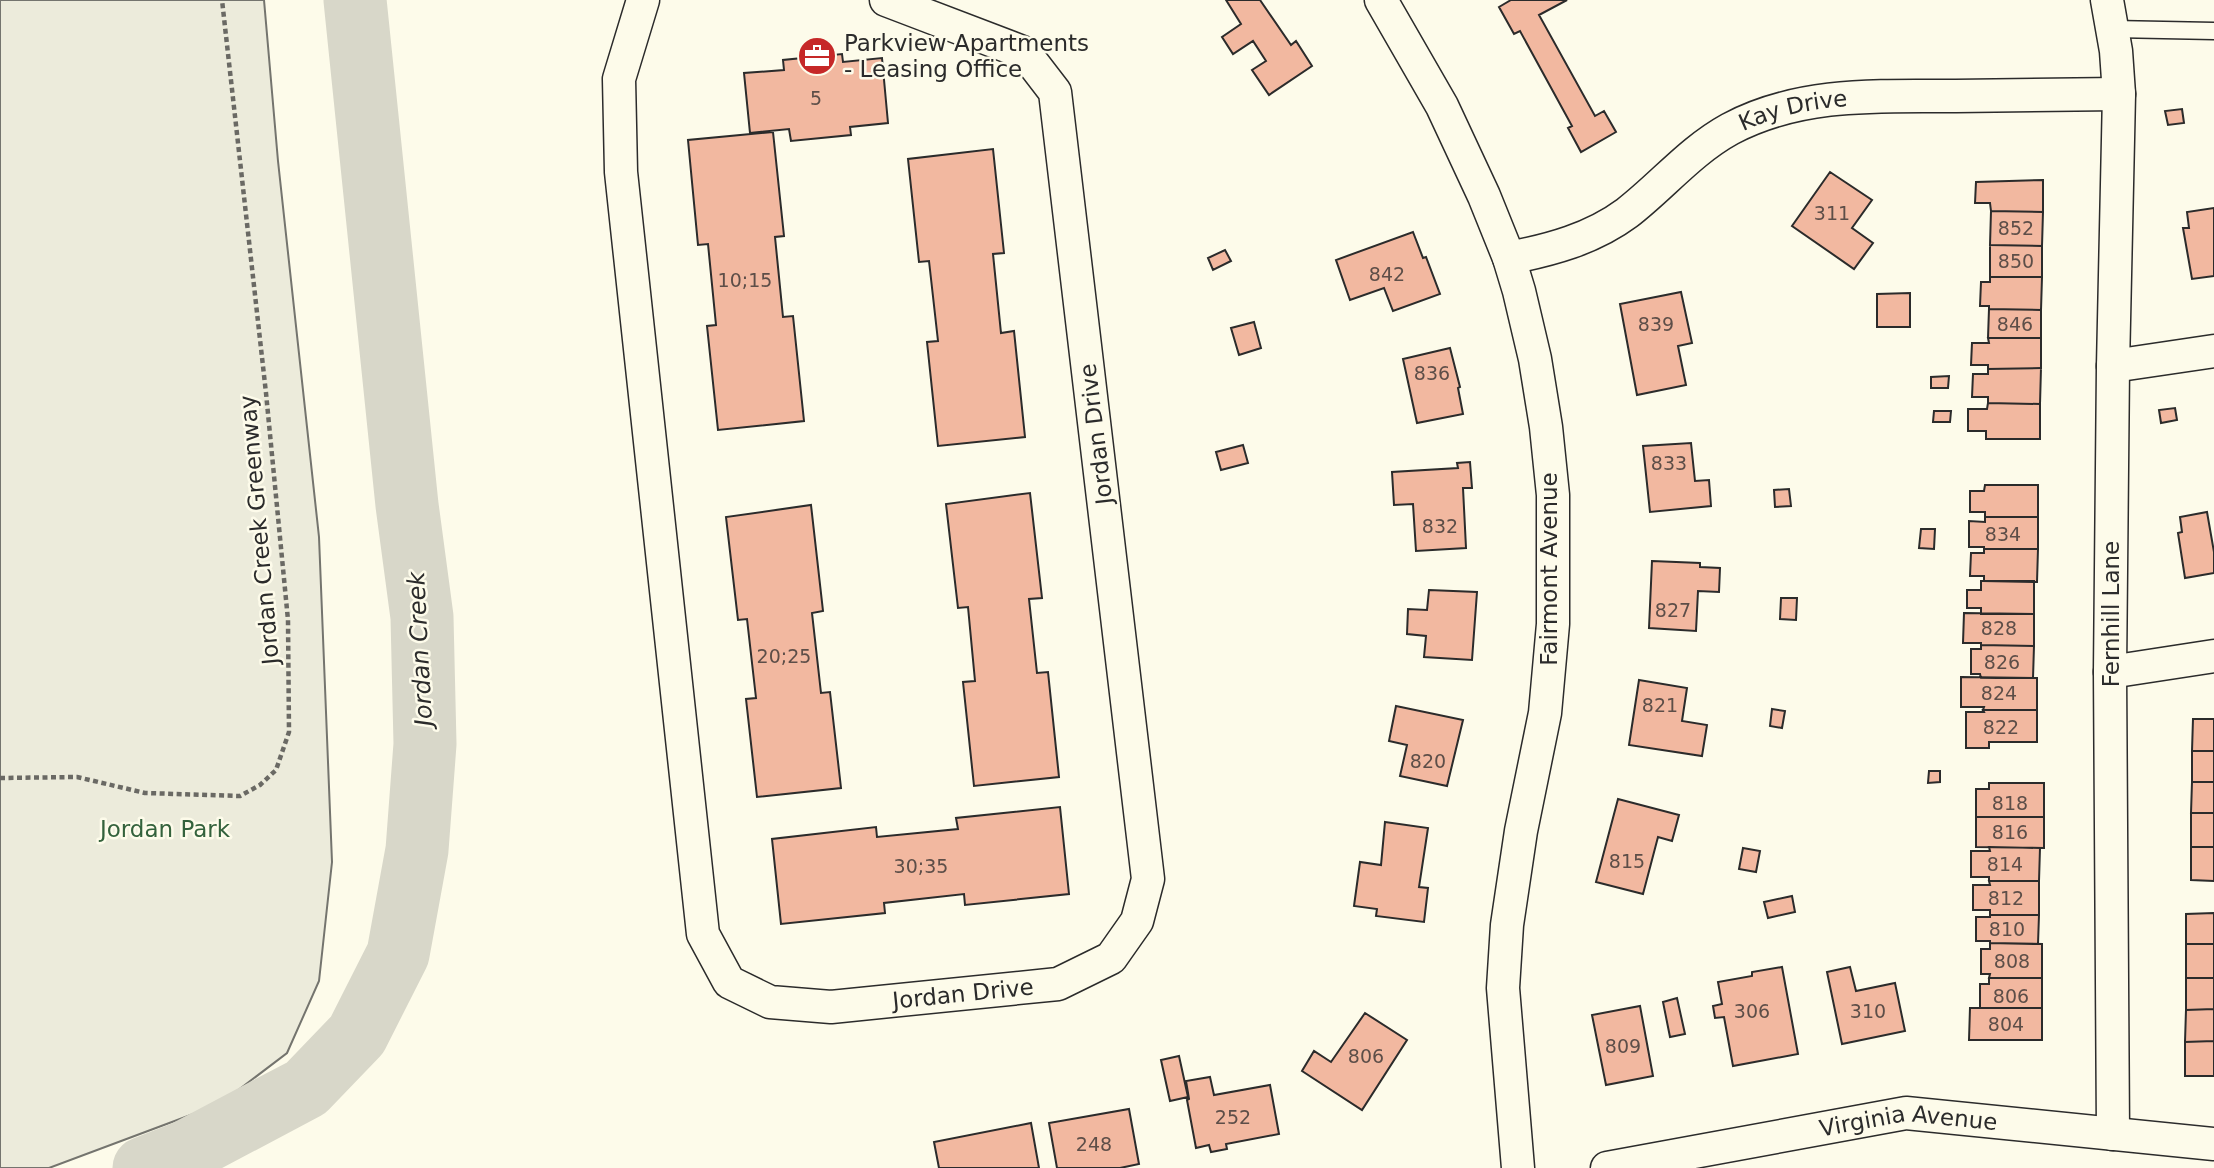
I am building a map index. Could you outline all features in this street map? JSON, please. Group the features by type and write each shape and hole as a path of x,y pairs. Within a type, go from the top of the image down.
{"street":[{"name":"Jordan Drive","path":"643,0 619,79 621,172 703,934 729,982 770,1002 831,1007 1058,984 1111,958 1137,921 1148,879 1055,92 1025,53 886,0"},
{"name":"Fairmont Avenue","path":"1381,0 1442,106 1485,195 1508,258 1535,359 1546,427 1553,508 1553,624 1545,713 1521,831 1507,925 1503,988 1518,1168"},
{"name":"Fernhill Lane","path":"2110,15 2119,94 2110,673 2113,1134"},
{"name":"Kay Drive","path":"1508,258 1550,250 1590,235 1626,214 1692,155 1730,129 1773,111 1799,104 1860,96 2119,94"},
{"path":"2113,366 2214,351"},
{"path":"2110,673 2214,656"},
{"name":"Virginia Avenue","path":"1607,1168 1906,1113 2214,1144"}],"lane":[{"path":"2110,15 2214,31"}],"path":[{"name":"Jordan Creek Greenway","path":"0,778 77,777 145,793 240,796 260,785 276,770 289,732 288,620 266,393 222,0"}],"green space":[{"name":"Jordan Park","path":"0,0 264,0 278,161 319,537 332,862 319,981 287,1053 220,1104 49,1168 0,1168"}],"building":[{"path":"1226,0 1260,0 1291,45 1296,41 1312,66 1269,95 1252,70 1266,61 1253,41 1233,54 1222,37 1241,24"},
{"path":"1511,0 1567,0 1539,15 1595,116 1604,111 1616,132 1581,152 1568,128 1572,126 1520,31 1514,34 1499,7"},
{"path":"842,54 843,62 882,58 888,123 850,127 851,135 791,141 789,129 750,133 744,73 784,70 783,60"},
{"path":"2182,109 2184,123 2168,125 2165,111"},
{"path":"773,132 784,236 775,237 783,317 793,316 804,421 718,430 707,326 716,325 708,244 698,245 688,140"},
{"path":"993,149 1004,253 993,254 1001,333 1014,331 1025,437 938,446 927,342 938,341 929,261 919,262 908,159"},
{"path":"1830,172 1872,200 1852,228 1873,243 1854,269 1792,226"},
{"path":"2043,180 2043,212 1991,211 1990,203 1975,203 1976,182"},
{"path":"2214,208 2214,276 2192,279 2183,228 2189,228 2187,212"},
{"path":"1991,211 2043,212 2042,246 1990,245"},
{"path":"1413,232 1440,294 1393,311 1384,288 1350,300 1336,260"},
{"path":"1990,245 2042,246 2042,277 1990,277"},
{"path":"1225,250 1231,261 1213,270 1208,258"},
{"path":"1990,277 2042,277 2041,310 1989,309 1989,306 1980,306 1981,282 1990,282"},
{"path":"1681,292 1692,343 1678,346 1686,385 1637,395 1620,304"},
{"path":"1910,293 1910,327 1877,327 1877,294"},
{"path":"1989,309 2041,310 2041,338 1988,338"},
{"path":"1254,322 1261,348 1239,355 1231,328"},
{"path":"1988,338 2041,338 2041,368 1988,369 1988,365 1971,365 1972,343 1989,343"},
{"path":"1450,348 1460,387 1463,414 1417,423 1403,359"},
{"path":"2041,368 2040,404 1988,403 1988,397 1972,397 1973,374 1988,374 1988,369"},
{"path":"1949,376 1948,388 1931,388 1931,377"},
{"path":"1988,403 2040,404 2040,439 1986,439 1986,431 1968,431 1968,409 1987,409"},
{"path":"2175,408 2177,420 2161,423 2159,410"},
{"path":"1934,411 1951,411 1950,422 1933,422"},
{"path":"1691,443 1695,481 1709,480 1711,506 1650,512 1643,446"},
{"path":"1243,445 1248,463 1221,470 1216,452"},
{"path":"1470,462 1472,488 1463,488 1466,548 1416,551 1413,504 1394,505 1392,472 1458,468 1457,463"},
{"path":"1985,485 2038,485 2038,517 1985,517 1985,512 1970,512 1970,491 1984,491"},
{"path":"1789,489 1791,506 1775,507 1774,490"},
{"path":"1030,493 1042,598 1029,599 1037,673 1048,672 1059,777 974,786 963,682 975,681 968,607 958,608 946,504"},
{"path":"811,505 823,611 812,613 821,693 830,692 841,788 757,797 746,699 756,698 747,619 738,620 726,517"},
{"path":"2207,512 2214,552 2214,573 2185,578 2178,533 2182,532 2180,517"},
{"path":"1985,517 2038,517 2038,549 1969,547 1969,521 1985,522"},
{"path":"1921,529 1935,529 1934,549 1919,548"},
{"path":"1984,549 2038,549 2037,582 1984,581 1984,576 1970,576 1971,553 1984,553"},
{"path":"1652,561 1700,563 1700,567 1720,568 1719,592 1698,591 1696,631 1649,628"},
{"path":"1981,581 2034,581 2034,614 1981,614 1981,608 1967,608 1967,590 1981,590"},
{"path":"1429,590 1477,592 1472,660 1424,657 1426,636 1407,634 1408,609 1427,610"},
{"path":"1781,598 1797,598 1796,620 1780,619"},
{"path":"1964,613 2034,614 2034,646 1963,643"},
{"path":"1981,645 2034,646 2033,678 1981,678 1980,674 1971,674 1971,649 1981,649"},
{"path":"1961,677 2037,678 2037,710 1983,710 1984,707 1961,707"},
{"path":"1639,680 1687,688 1682,721 1707,725 1702,756 1629,745"},
{"path":"1396,706 1463,720 1447,786 1400,776 1407,745 1389,741"},
{"path":"1772,709 1785,711 1782,728 1770,726"},
{"path":"1983,710 2037,710 2037,742 1989,742 1989,748 1966,748 1966,712 1984,712"},
{"path":"2193,719 2214,719 2214,751 2192,751"},
{"path":"2192,751 2214,751 2214,782 2192,782"},
{"path":"1929,771 1940,771 1940,782 1928,783"},
{"path":"2192,782 2214,782 2214,813 2191,813"},
{"path":"1989,783 2044,783 2044,817 1976,817 1976,789 1989,789"},
{"path":"1618,799 1679,815 1672,841 1658,837 1643,894 1596,882"},
{"path":"1060,807 1069,894 965,905 964,894 884,903 885,913 781,924 772,839 876,827 877,837 958,829 956,818"},
{"path":"2191,813 2214,813 2214,847 2191,847"},
{"path":"1976,817 2044,817 2044,848 1976,847"},
{"path":"1385,822 1428,828 1419,887 1428,888 1424,922 1376,916 1377,909 1354,906 1360,862 1381,865"},
{"path":"1989,847 2040,848 2039,881 1989,881 1989,877 1971,877 1971,851 1990,851"},
{"path":"2191,847 2214,847 2214,881 2191,880"},
{"path":"1743,848 1760,851 1756,872 1739,869"},
{"path":"1989,881 2039,881 2039,915 1990,915 1990,910 1973,910 1973,885 1990,885"},
{"path":"1792,896 1795,912 1768,918 1764,902"},
{"path":"2214,913 2214,944 2186,944 2186,914"},
{"path":"2039,915 2038,944 1976,941 1976,917"},
{"path":"1990,943 2042,944 2042,978 1989,978 1990,974 1981,974 1981,949 1990,949"},
{"path":"2186,944 2214,944 2214,978 2186,978"},
{"path":"1782,967 1798,1054 1733,1066 1724,1017 1715,1018 1713,1006 1722,1004 1718,982"},
{"path":"1850,967 1856,991 1895,983 1905,1031 1842,1044 1827,972"},
{"path":"1989,978 2042,978 2042,1008 1980,1008 1980,984 1989,984"},
{"path":"2186,978 2214,978 2214,1009 2186,1010"},
{"path":"1677,998 1685,1034 1670,1037 1663,1002"},
{"path":"1640,1006 1653,1076 1606,1085 1592,1015"},
{"path":"1970,1008 2042,1008 2042,1040 1969,1040"},
{"path":"2214,1009 2214,1041 2185,1042 2186,1010"},
{"path":"1365,1013 1407,1040 1362,1110 1302,1071 1314,1051 1331,1062"},
{"path":"2214,1041 2214,1076 2185,1076 2185,1042"},
{"path":"1179,1056 1188,1097 1170,1101 1161,1060"},
{"path":"1210,1077 1214,1095 1270,1085 1279,1134 1226,1144 1227,1149 1211,1152 1209,1145 1196,1148 1186,1081"},
{"path":"1129,1109 1139,1164 1120,1168 1057,1168 1049,1123"},
{"path":"1031,1123 1039,1168 939,1168 934,1142"}],"waterway":[{"name":"Jordan Creek","path":"144,1168 185,1152 306,1088 357,1035 398,954 417,850 425,744 422,617 407,505 355,0"}],"place":[{"name":"Parkview Apartments - Leasing Office","path":"817,56"}]}
